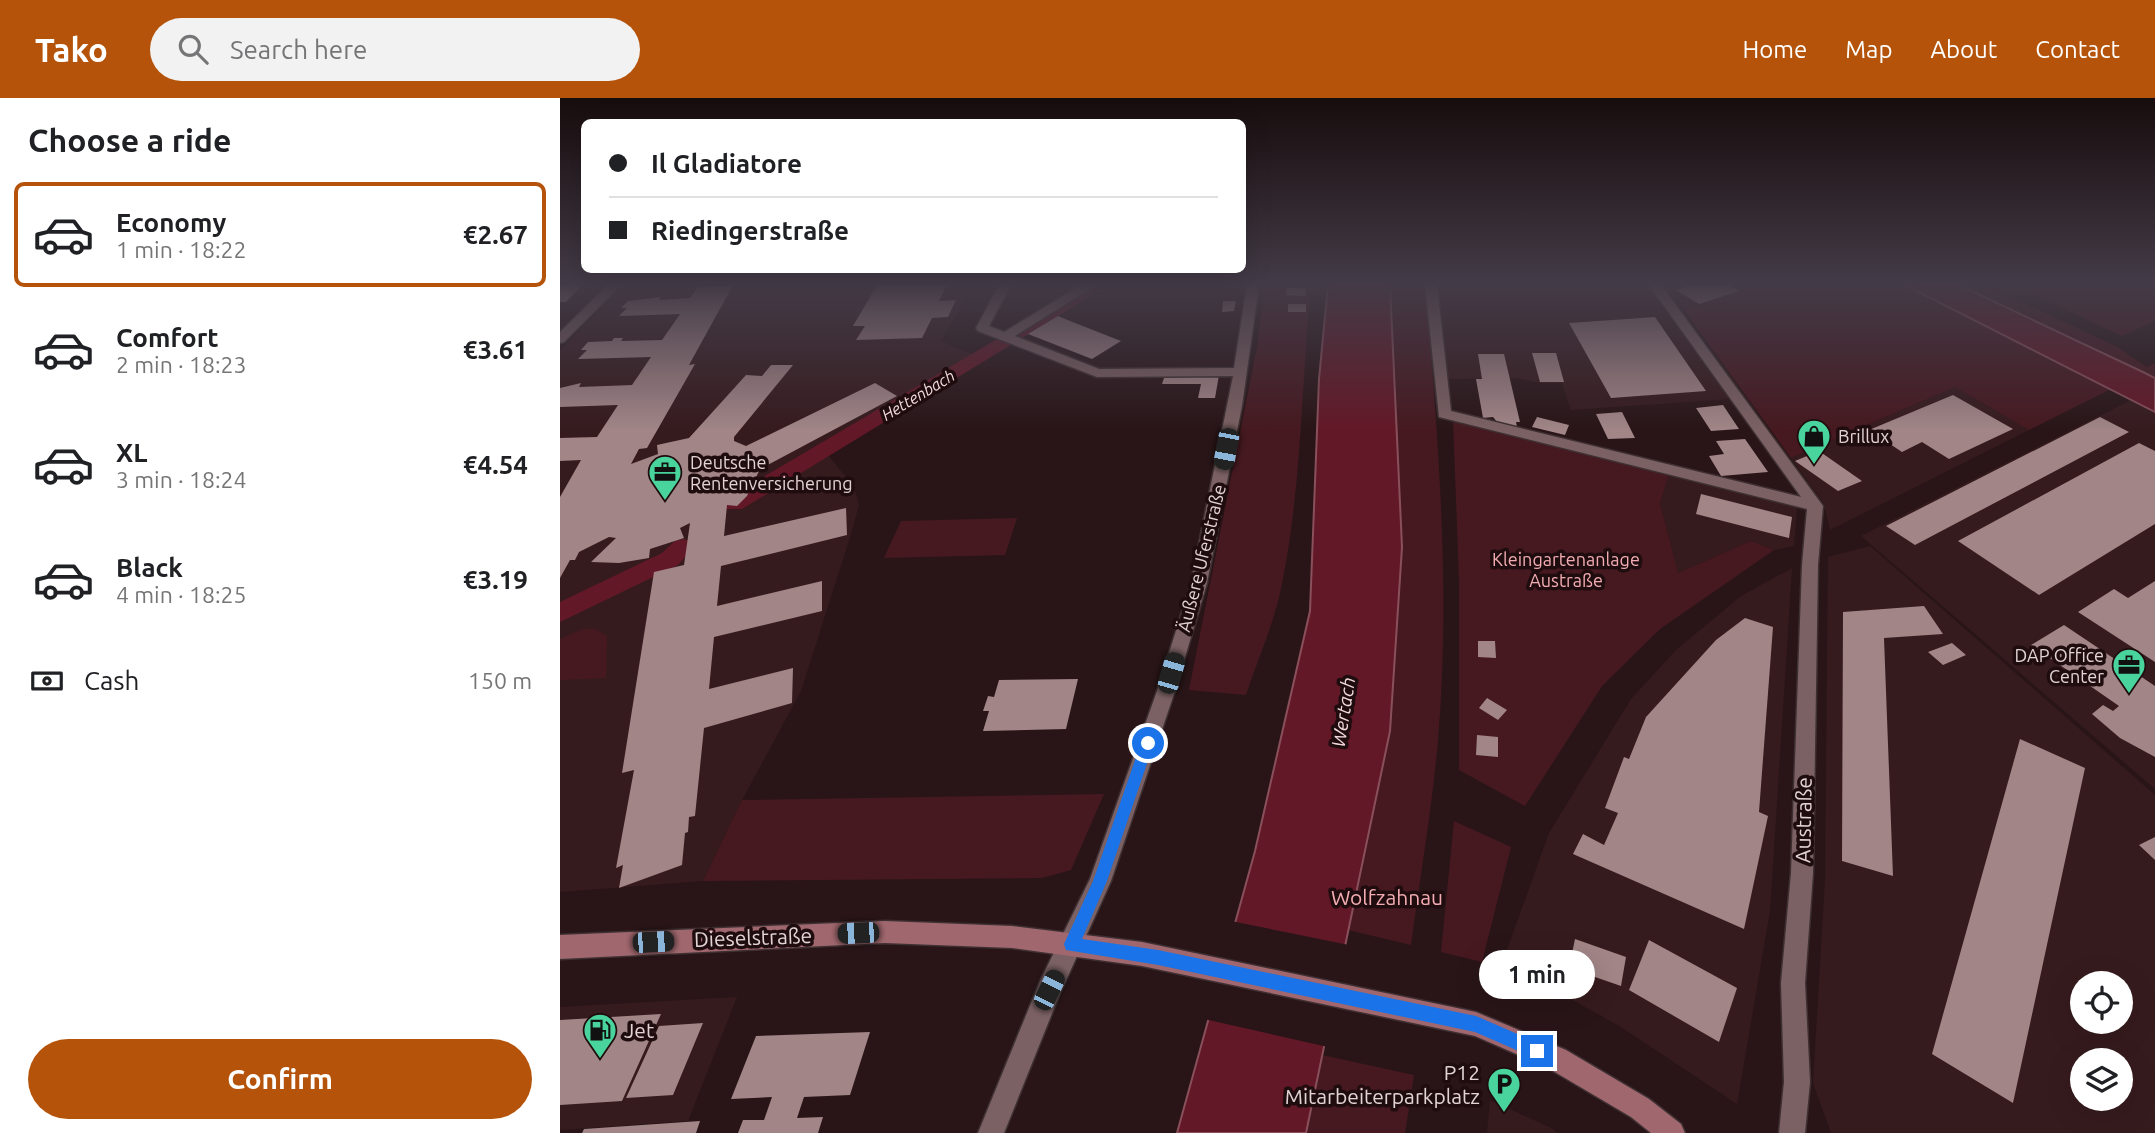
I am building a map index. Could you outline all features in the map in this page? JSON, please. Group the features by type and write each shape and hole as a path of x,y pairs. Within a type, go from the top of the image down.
{"main road":[{"name":"Dieselstraße","path":"560,947 885,932 993,936 1142,954 1476,1024 1558,1059 1640,1108 1672,1133"}],"street":[{"path":"996,333 1097,373 1241,372"},
{"path":"1005,337 1011,333"},
{"name":"Äußere Uferstraße","path":"991,1133 1049,990 1100,881 1166,691 1199,583 1246,333"},
{"path":"1436,333 1444,414 1815,506"},
{"path":"1691,333 1815,506"},
{"name":"Austraße","path":"1792,1133 1797,1082 1794,983 1802,873 1810,565 1815,506"}],"shaded area":[{"name":"Deutsche Rentenversicherung","path":"576,333 945,333 941,341 972,354 824,443 830,458 852,484 857,497 859,505 851,534 801,691 742,800 703,881 560,892 560,350"},
{"path":"1442,333 1684,333 1730,399 1571,410 1562,383 1540,383 1517,378 1447,379"},
{"path":"1955,387 2029,430 1830,530 1824,504 1791,458"},
{"path":"2131,400 2155,412 2155,789 1861,536"},
{"path":"1669,474 1797,506 1794,546 1774,550 1751,541 1678,573 1660,503"},
{"path":"1870,546 2155,795 2155,1133 1831,1133 1813,1083 1825,881 1828,557"},
{"path":"1792,568 1770,911 1737,1104 1621,1027 1556,991 1499,972 1549,833 1631,699 1676,650 1741,596"},
{"path":"737,997 688,1121 560,1130 560,1007"},
{"name":"P12 Mitarbeiterparkplatz","path":"1490,1100 1549,1127 1558,1133 1487,1133"}],"green space":[{"path":"1259,333 1307,333 1297,475 1281,588 1246,695 1189,690"},
{"name":"Wolfzahnau","path":"1392,333 1429,333 1441,512 1442,683 1429,817 1411,945 1348,930 1390,731 1402,547"},
{"path":"1701,333 2001,333 2111,389 2029,430 1955,387 1791,458"},
{"path":"2061,333 2088,333 2117,347 2147,367 2155,363 2155,378"},
{"name":"Kleingartenanlage Austraße","path":"1453,420 1669,474 1660,503 1678,573 1751,541 1774,550 1660,629 1602,686 1525,806 1459,770 1459,580"},
{"path":"1017,518 1005,555 884,558 901,521"},
{"path":"583,629 595,629 607,636 606,678 560,680 560,639"},
{"path":"1104,794 1071,870 1042,878 703,881 742,800"},
{"path":"1454,821 1511,847 1482,962 1441,952"},
{"path":"1322,1055 1414,1075 1405,1133 1306,1133"}],"water":[{"name":"Wertach","path":"1323,333 1392,333 1402,547 1390,731 1306,1133 1177,1133 1255,851 1310,611 1319,379"},
{"path":"2000,333 2061,333 2155,378 2155,412"}],"pier":[{"path":"1231,921 1349,945 1328,1047 1204,1019"}],"building":[{"path":"667,333 706,333 689,365 695,364 647,448 639,449 631,464 658,454 657,445 689,438 746,375 762,376 771,365 793,365 734,437 734,441 746,446 875,383 897,396 760,469 747,496 737,506 727,505 724,536 846,508 847,535 721,566 717,606 822,581 822,611 714,637 709,689 793,668 792,703 704,728 695,816 689,817 682,865 619,888 623,865 616,868 634,770 622,773 654,572 684,565 690,523 680,528 684,538 650,549 649,558 619,563 591,562 616,538 609,537 579,552 575,560 570,560 560,578 560,497 581,460 560,461 560,438 597,437 618,405 560,407 560,388 581,383 579,387 632,385 651,357 578,359 587,350 581,350 588,342 612,341 614,338 623,338 621,341 662,340"},
{"path":"860,333 924,333 922,338 856,340"},
{"path":"1102,333 1121,341 1092,359 1028,334"},
{"path":"1575,333 1666,333 1706,391 1611,398"},
{"path":"1532,353 1556,353 1564,382 1540,382"},
{"path":"1478,354 1504,354 1520,422 1516,422 1517,427 1497,422 1493,417 1483,418 1476,379 1482,379"},
{"path":"1165,375 1219,375 1215,398 1198,398 1201,384 1162,384"},
{"path":"1953,395 2013,429 1949,459 1922,442 1902,452 1869,430"},
{"path":"1723,405 1739,429 1711,431 1696,408"},
{"path":"1622,412 1635,438 1608,439 1596,414"},
{"path":"1537,417 1569,425 1565,435 1532,427"},
{"path":"2100,417 2129,432 1915,545 1886,526"},
{"path":"1745,439 1768,472 1721,476 1709,456 1724,454 1716,441"},
{"path":"2139,443 2155,451 2155,524 2039,595 1958,541"},
{"path":"1819,451 1862,481 1838,491 1795,461"},
{"path":"1701,494 1792,517 1789,538 1696,514"},
{"path":"2155,581 2155,662 2078,612 2114,589 2128,598"},
{"path":"1924,606 1943,634 1884,638 1893,876 1842,861 1843,612"},
{"path":"1745,618 1773,627 1759,812 1768,816 1744,929 1573,854 1583,834 1604,845 1618,813 1605,808 1624,757 1629,759 1646,717 1716,640"},
{"name":"DAP Office Center","path":"2064,625 2155,686 2155,757 2120,738 2092,714 2103,705 2113,711 2119,706 2031,645"},
{"path":"1478,641 1495,641 1496,658 1478,657"},
{"path":"1952,643 1966,655 1943,665 1928,652"},
{"path":"1078,679 1066,729 983,731 989,711 983,711 988,696 994,697 999,680"},
{"path":"1487,698 1507,710 1498,720 1479,708"},
{"path":"1477,735 1498,737 1498,757 1476,755"},
{"path":"2020,739 2085,768 2013,1103 1932,1054"},
{"path":"2155,837 2155,860 2139,845"},
{"path":"1575,939 1626,957 1621,986 1569,968"},
{"path":"1649,940 1737,988 1719,1042 1629,990"},
{"name":"Jet","path":"661,1014 622,1101 560,1105 560,1020"},
{"path":"703,1023 673,1095 626,1098 659,1026"},
{"path":"870,1032 850,1095 804,1097 797,1118 823,1117 818,1133 738,1133 743,1120 764,1120 772,1097 731,1099 756,1036"},
{"path":"700,1121 696,1133 582,1133 584,1129"}],"waterway":[{"name":"Hettenbach","path":"734,504 1020,333"},
{"name":"Hettenbach","path":"560,613 670,559 683,547"}],"place":[{"name":"Brillux","path":"1814,466"},
{"name":"Deutsche Rentenversicherung","path":"665,502"},
{"name":"DAP Office Center","path":"2129,695"},
{"name":"Jet","path":"600,1060"},
{"name":"P12 Mitarbeiterparkplatz","path":"1504,1114"}],"route":[{"path":"1148,743 1100,881 1072,944 1142,954 1476,1024 1537,1051"}]}
